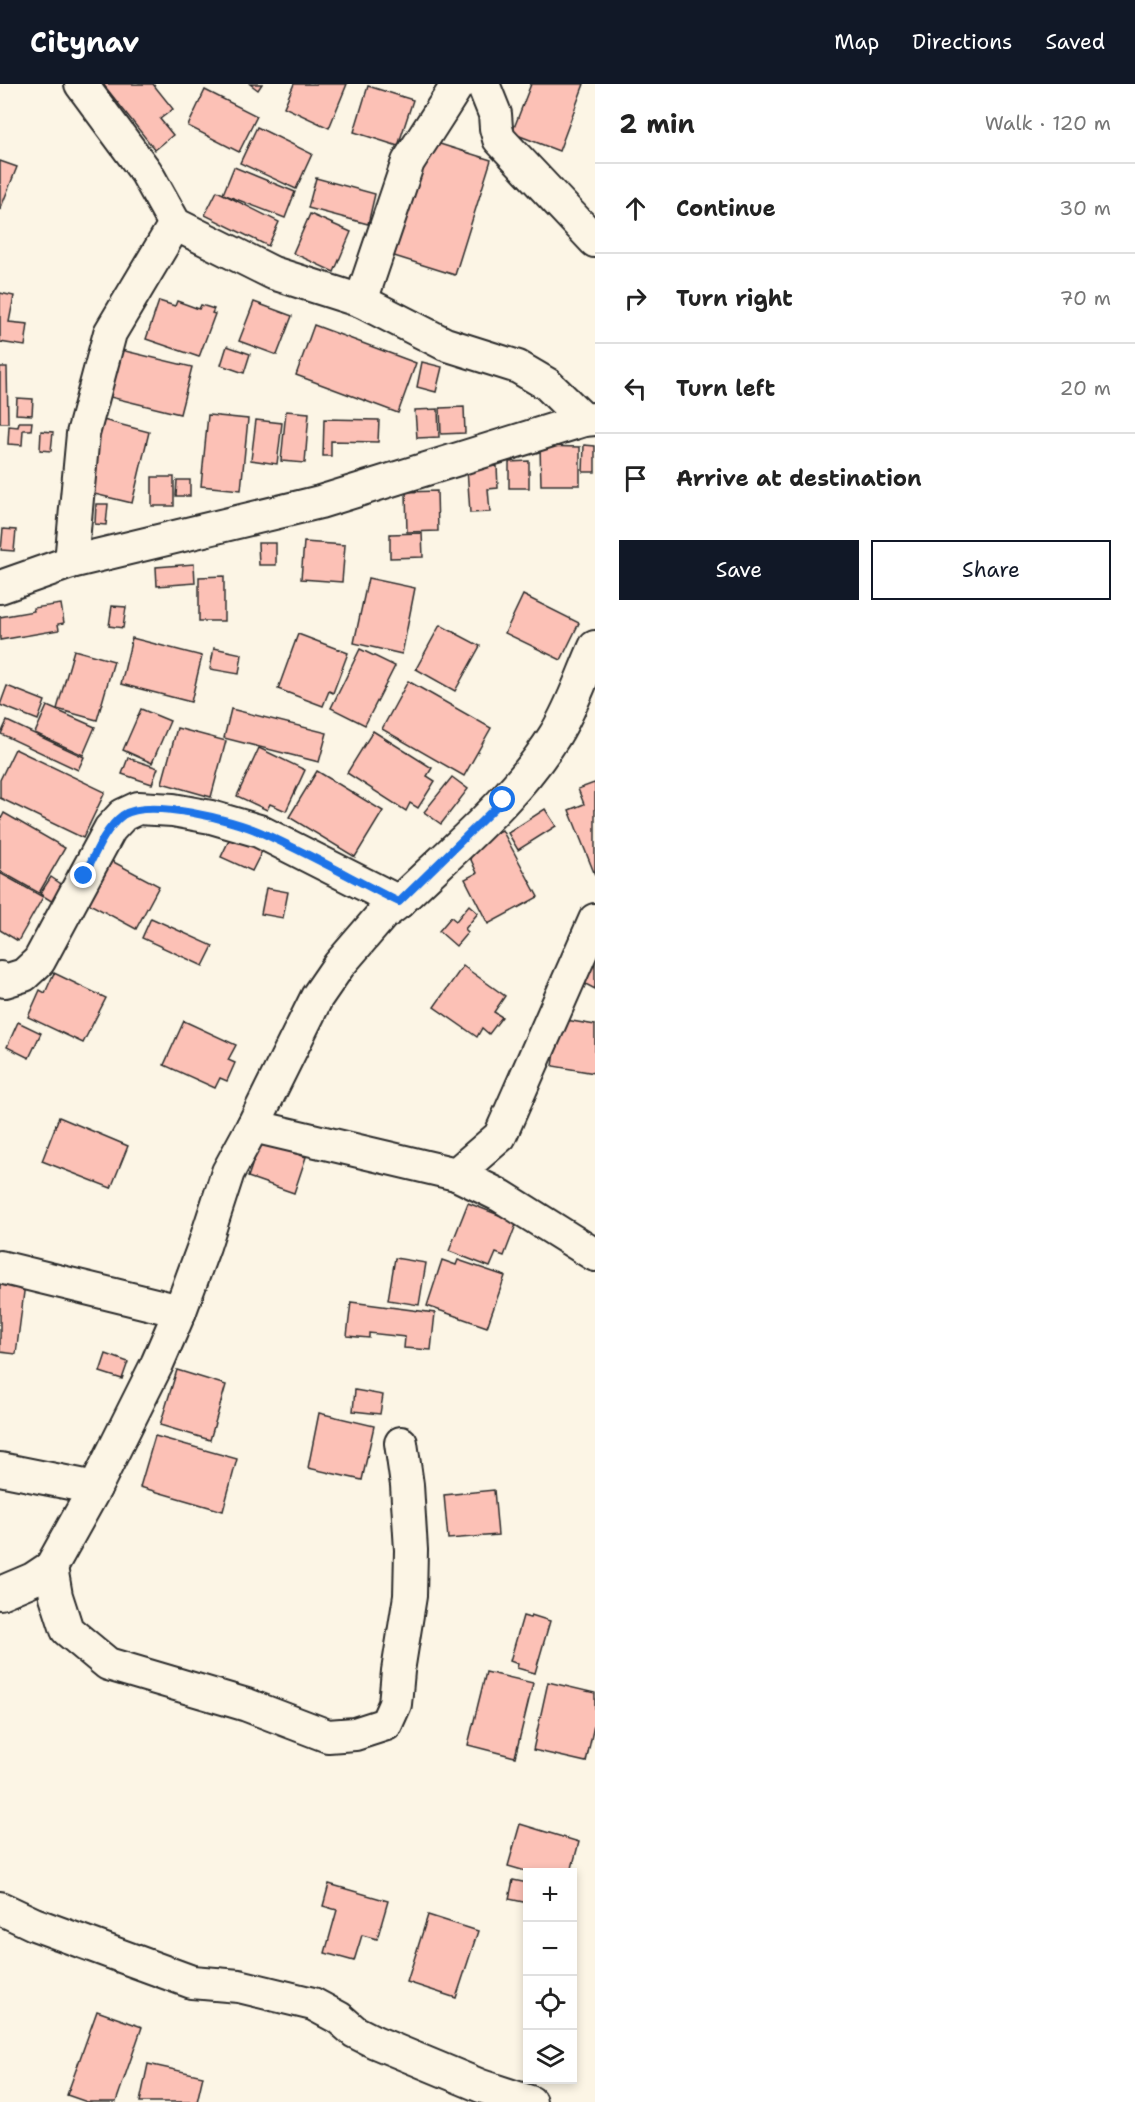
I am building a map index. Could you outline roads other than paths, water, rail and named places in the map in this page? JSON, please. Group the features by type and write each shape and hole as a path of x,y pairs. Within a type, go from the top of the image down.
{"street":[{"path":"81,84 146,172 175,224 273,273 361,301 445,344 518,367 547,384 590,419"},
{"path":"361,301 408,162 458,84"},
{"path":"483,84 495,114 499,139 595,241"},
{"path":"71,561 83,434 110,333 175,224"},
{"path":"0,587 71,561 320,502 590,419"},
{"path":"0,1593 33,1579 51,1568 95,1488 157,1364 180,1311 228,1172 317,997 339,965 382,915 399,902 518,783 584,699 595,647"},
{"path":"0,978 5,981 24,975 39,961 110,829 123,815 138,808 173,810 211,817 259,831 399,902"},
{"path":"456,1174 500,1136 595,920"},
{"path":"253,1126 456,1174 501,1196 595,1255"},
{"path":"0,1267 180,1311"},
{"path":"51,1568 56,1596 67,1630 108,1664 247,1705 328,1736 355,1734 386,1724 394,1704 410,1596 411,1550 407,1485 401,1443"},
{"path":"0,1469 95,1488"},
{"path":"0,1908 34,1924 192,1982 239,1986 313,2004 339,2018 355,2032 375,2042 481,2086 530,2102"}]}
